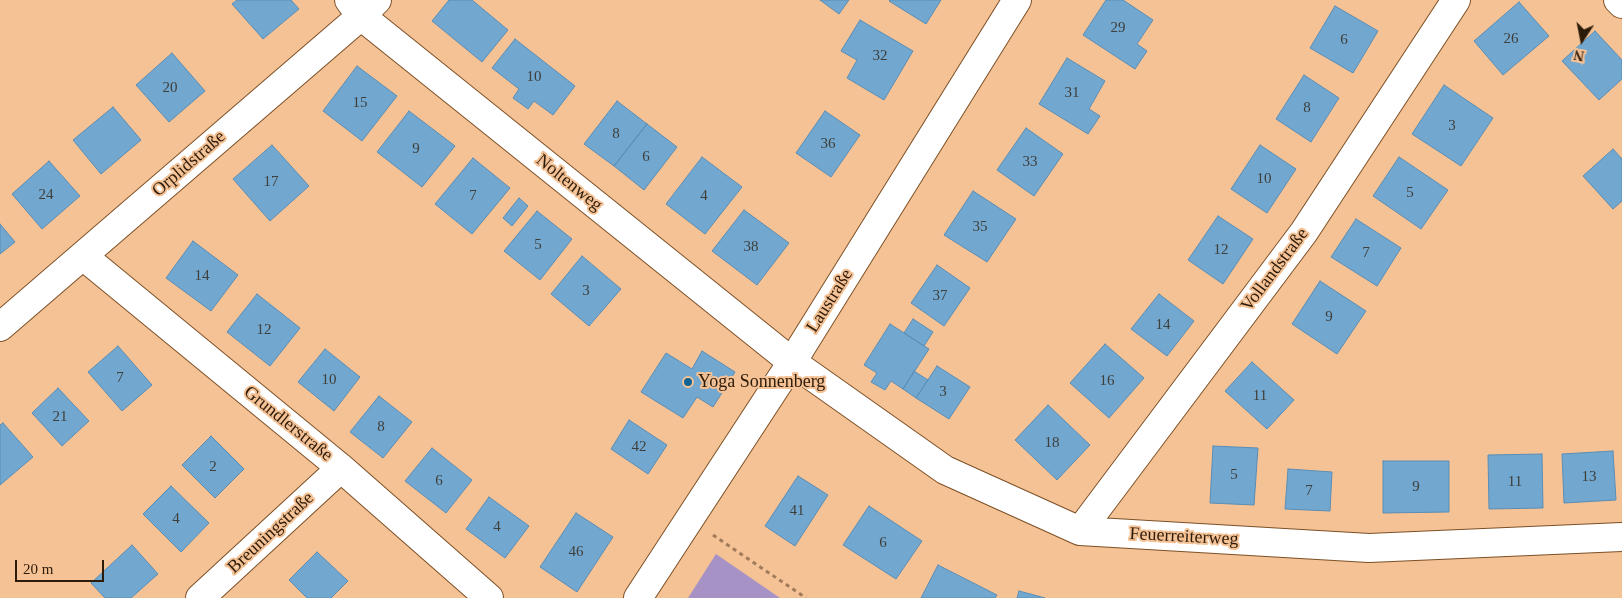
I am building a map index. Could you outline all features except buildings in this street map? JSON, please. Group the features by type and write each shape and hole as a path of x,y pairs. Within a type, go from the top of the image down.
{"street":[{"name":"Laustraße","path":"638,598 792,362 1017,0"},
{"name":"Vollandstraße","path":"1080,530 1304,232 1456,0"},
{"path":"1618,0 1622,4"},
{"name":"Noltenweg","path":"362,5 792,362"},
{"name":"Orplidstraße","path":"0,327 83,256 362,5"},
{"name":"Grundlerstraße","path":"83,256 341,468 489,598"},
{"name":"Feuerreiterweg","path":"792,362 945,470 1080,530 1369,548 1622,537"},
{"name":"Breuningstraße","path":"200,598 341,468"}],"path":[{"path":"689,518 806,598"}],"shaded area":[{"path":"716,554 780,598 688,598"}],"place":[{"name":"Yoga Sonnenberg","path":"688,382"}]}
